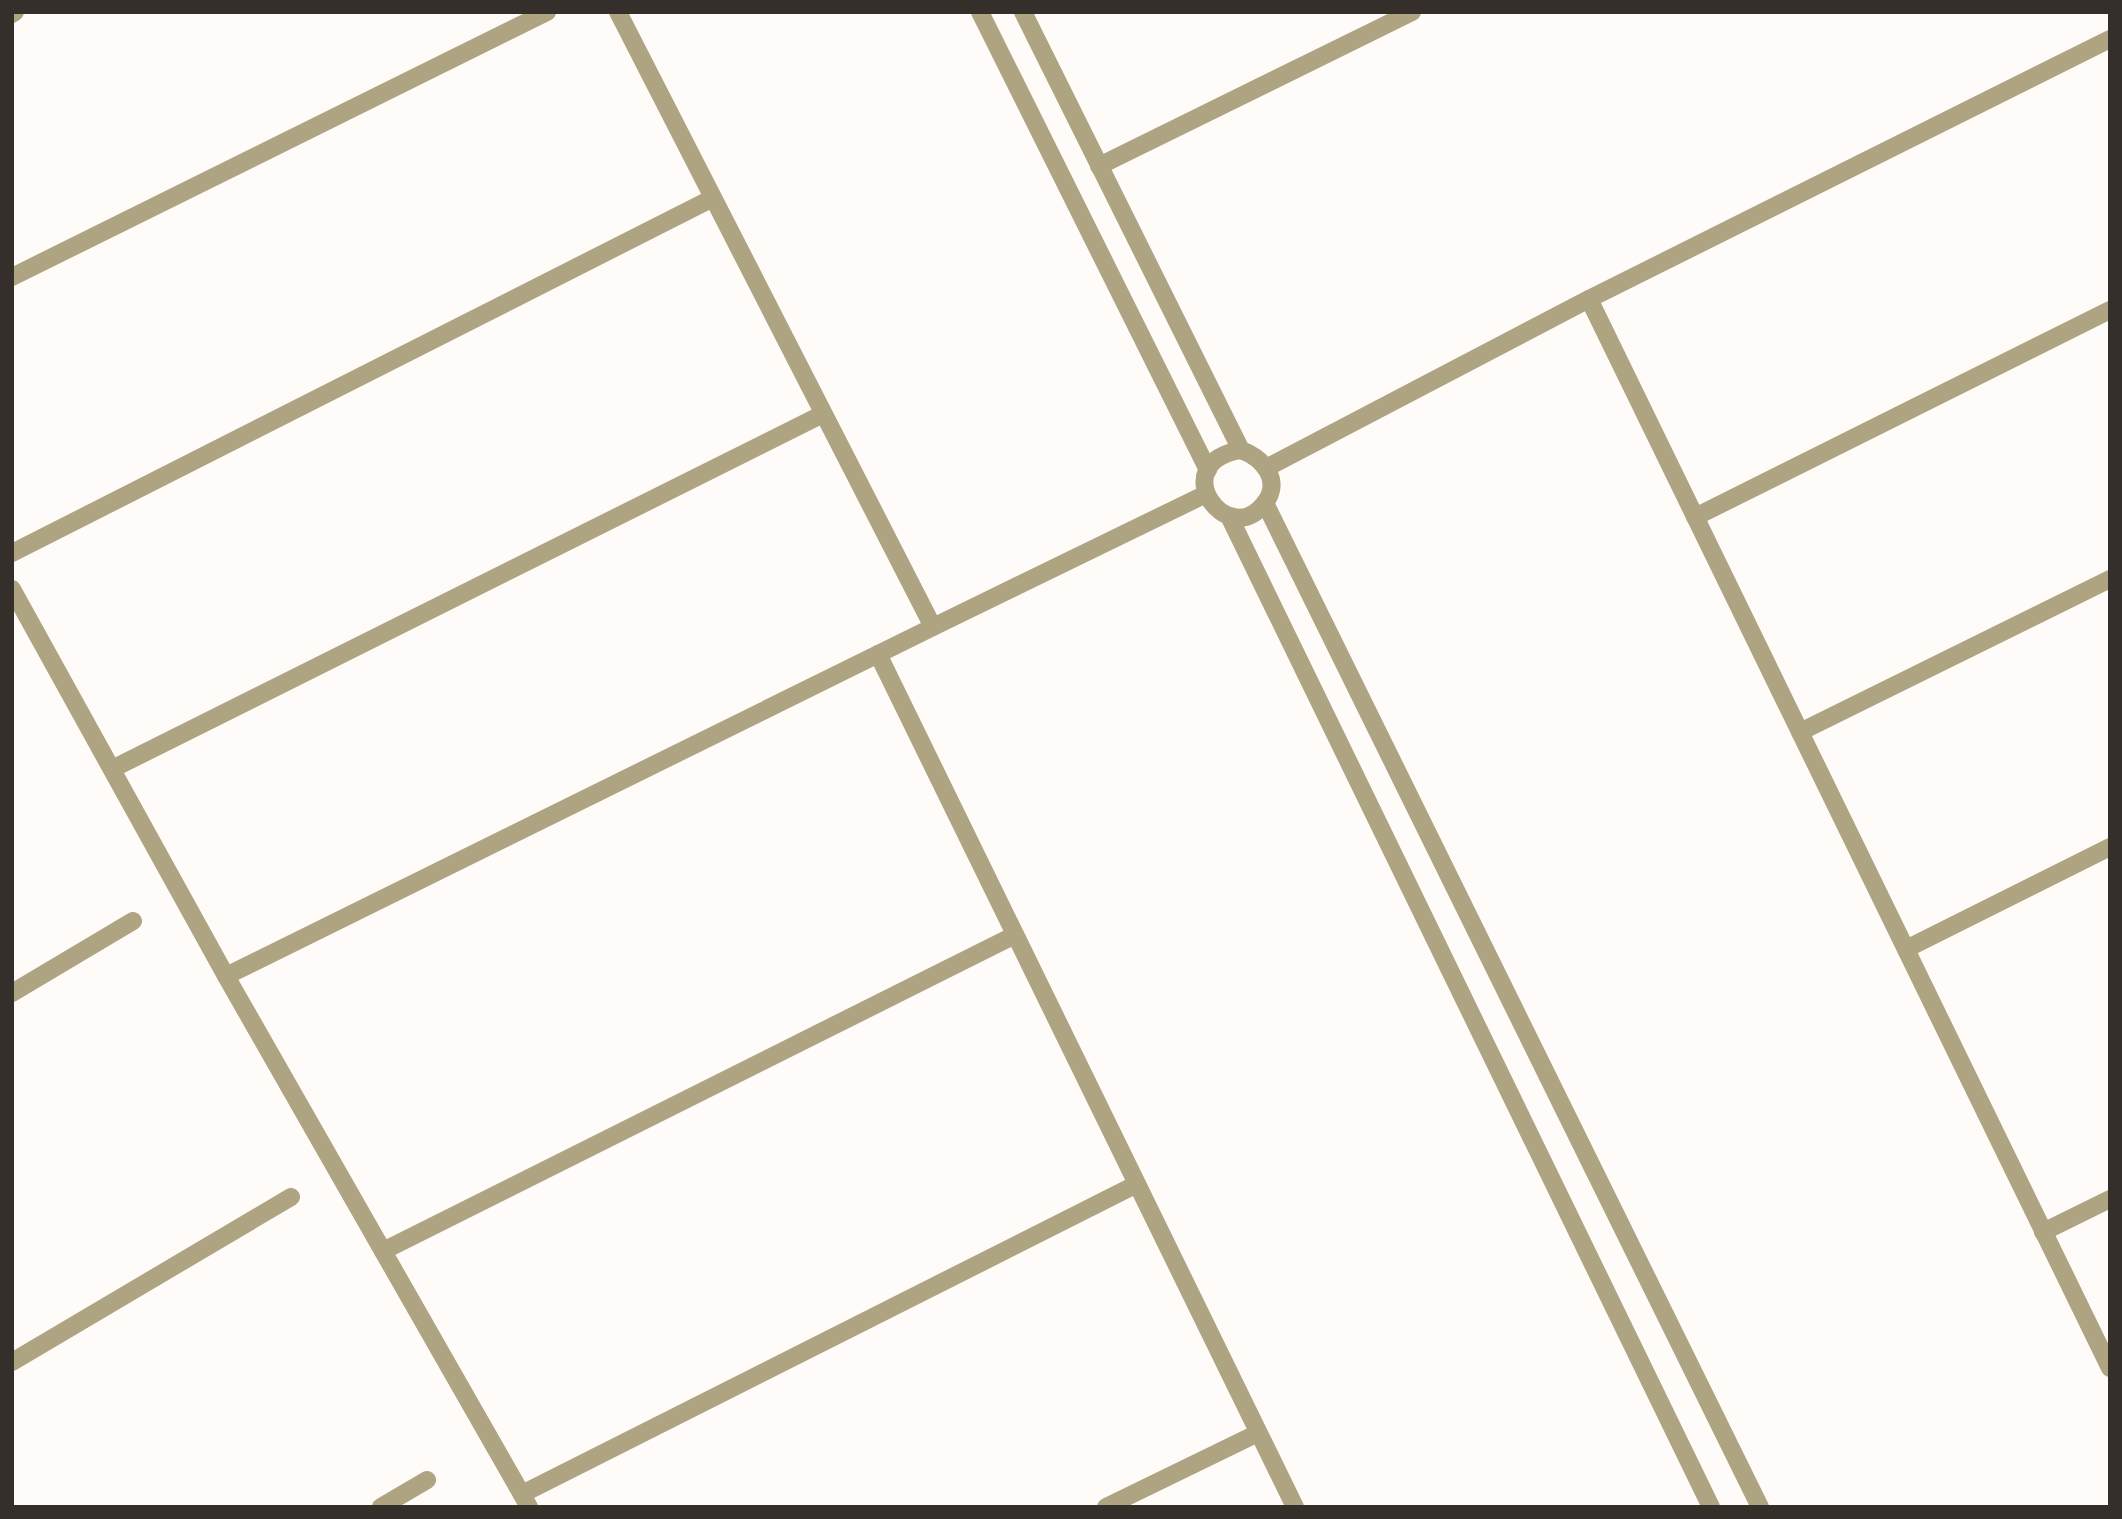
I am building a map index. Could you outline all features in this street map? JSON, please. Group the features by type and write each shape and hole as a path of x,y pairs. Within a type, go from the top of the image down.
{"street":[{"path":"12,277 547,12"},
{"path":"618,12 711,200 933,627"},
{"path":"980,12 1208,470"},
{"path":"1023,12 1241,450"},
{"path":"1099,166 1406,14"},
{"path":"1268,467 1589,299 2110,39"},
{"path":"12,553 711,200"},
{"path":"1589,299 2110,1368"},
{"path":"1695,517 2110,310"},
{"path":"112,769 823,414"},
{"path":"1241,450 1256,456 1268,467 1272,480 1265,503 1249,515 1229,516 1215,508 1206,494 1205,478 1208,470 1212,463 1225,453 1241,450"},
{"path":"226,976 1206,494"},
{"path":"1265,503 1760,1507"},
{"path":"1229,516 1711,1507"},
{"path":"1800,732 2110,579"},
{"path":"12,589 226,976 526,1500 1137,1184"},
{"path":"878,654 1295,1507"},
{"path":"1906,949 2110,847"},
{"path":"12,993 133,921"},
{"path":"383,1251 1015,934"},
{"path":"12,1362 291,1196"},
{"path":"2043,1232 2110,1199"},
{"path":"1106,1507 1258,1433"},
{"path":"382,1507 427,1480"}]}
